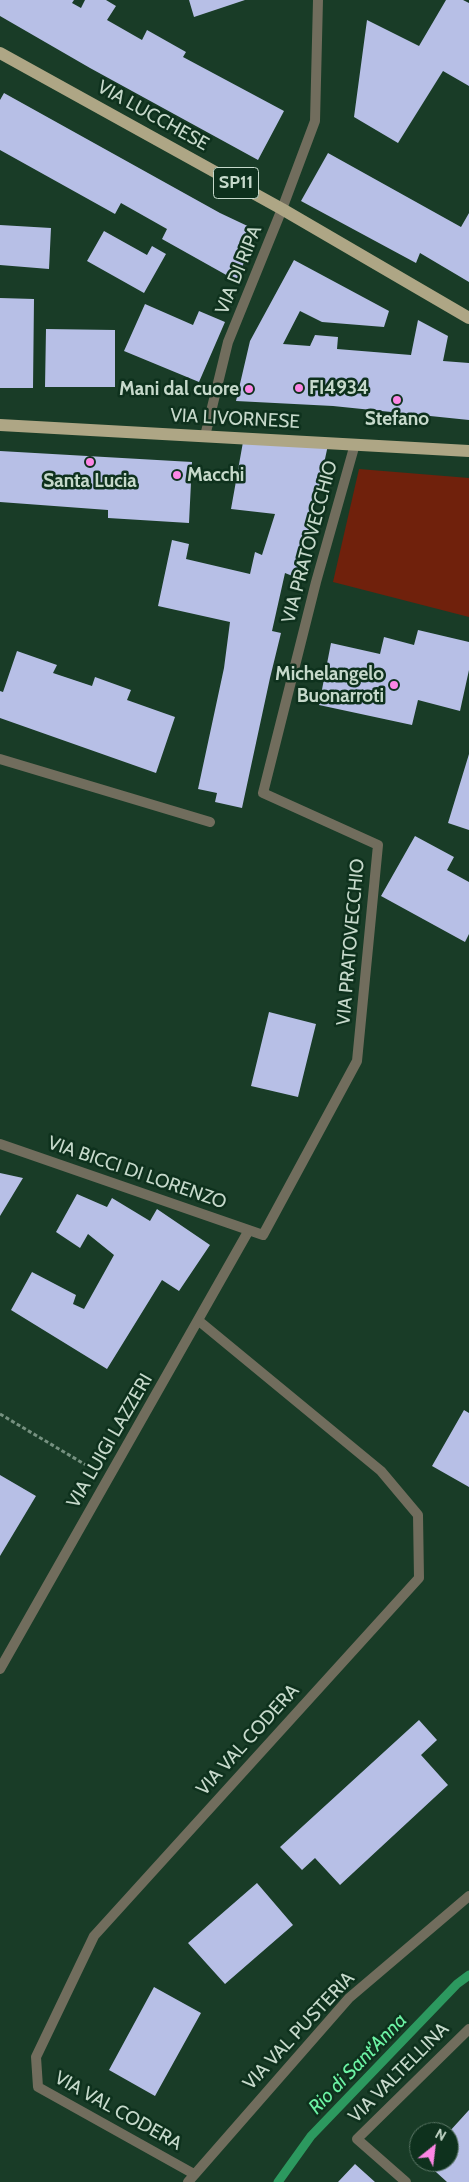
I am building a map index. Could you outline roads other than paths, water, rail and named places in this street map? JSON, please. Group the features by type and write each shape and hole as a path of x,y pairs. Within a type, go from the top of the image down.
{"main road":[{"name":"VIA LUCCHESE","path":"0,53 282,209 469,318"},
{"name":"VIA LIVORNESE","path":"0,426 469,450"}],"street":[{"name":"VIA DI RIPA","path":"204,436 228,342 282,209 315,121 318,0"},
{"name":"VIA PRATOVECCHIO","path":"263,1235 357,1061 378,845 263,793 316,582 355,444"},
{"path":"0,759 210,822"},
{"name":"VIA BICCI DI LORENZO","path":"0,1144 263,1235"},
{"name":"VIA LUIGI LAZZERI","path":"0,1669 249,1230"},
{"name":"VIA VAL CODERA","path":"191,2178 38,2087 36,2056 94,1936 419,1578 418,1515 381,1471 199,1321"},
{"name":"VIA VAL PUSTERIA","path":"191,2178 349,1998 469,1896"},
{"name":"VIA VALTELLINA","path":"406,2182 357,2139 469,2029"}],"waterway":[{"name":"Rio di Sant'Anna","path":"278,2182 311,2136 457,1984 469,1975"}],"place":[{"name":"FI4934","path":"299,388"},
{"name":"Mani dal cuore","path":"249,389"},
{"name":"Stefano","path":"397,400"},
{"name":"Santa Lucia","path":"90,462"},
{"name":"Macchi","path":"177,475"},
{"name":"Michelangelo Buonarroti","path":"394,685"}]}
